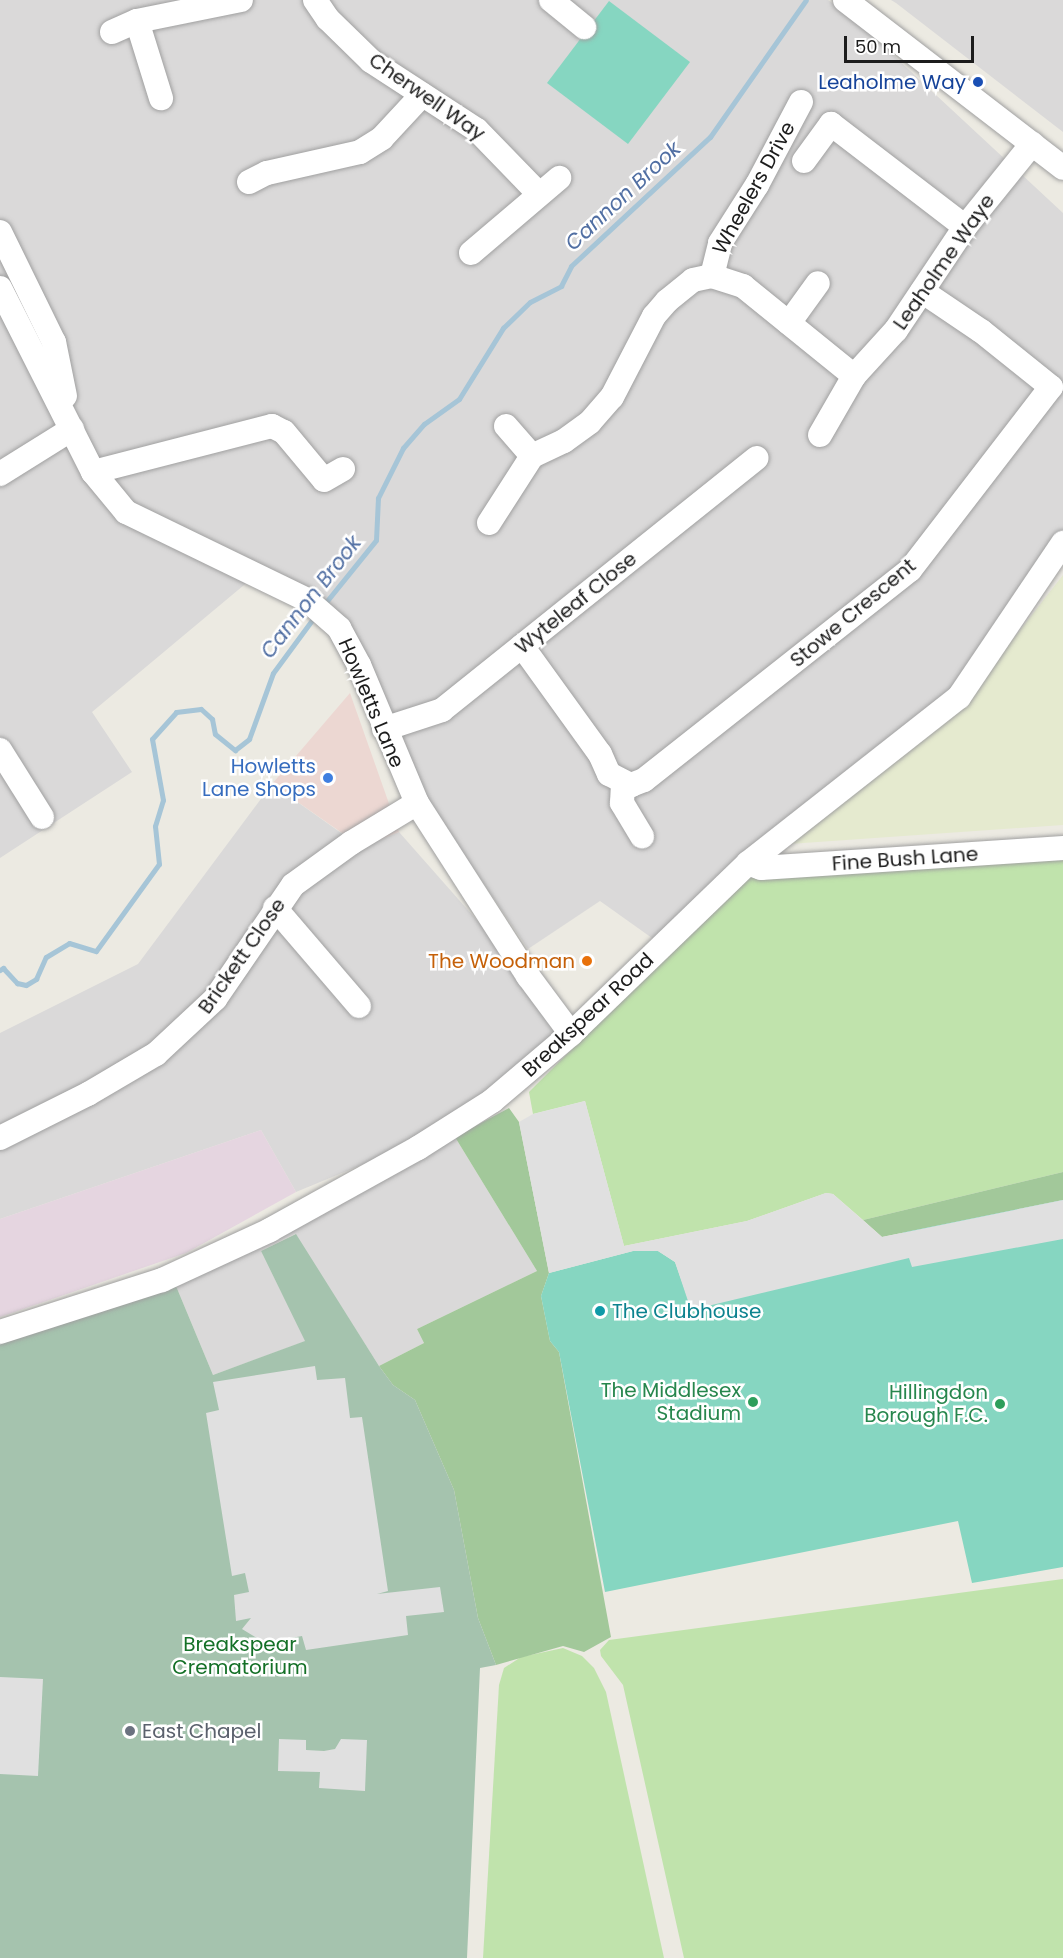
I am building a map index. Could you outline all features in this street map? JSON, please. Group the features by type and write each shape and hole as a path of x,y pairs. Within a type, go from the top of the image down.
{"street":[{"path":"111,32 137,21 240,0"},
{"name":"Cherwell Way","path":"315,0 347,39 497,147 539,194"},
{"path":"551,0 585,27"},
{"path":"852,2 1063,168"},
{"path":"137,21 161,98"},
{"path":"249,182 267,173 360,152 382,138 422,95"},
{"name":"Wheelers Drive","path":"712,276 720,243 757,186 801,102"},
{"path":"804,161 831,124 965,227"},
{"name":"Leaholme Waye","path":"820,435 854,376 873,359 965,227 1032,144"},
{"path":"471,253 559,178"},
{"name":"Howletts Lane","path":"0,232 54,342 72,429"},
{"path":"489,523 532,456 564,441 590,422 612,397 667,301 693,280 712,276 743,286 854,376"},
{"path":"789,323 818,283"},
{"name":"Howletts Lane","path":"0,288 93,472 126,512 320,610 359,665 417,803 528,976 572,1034"},
{"name":"Stowe Crescent","path":"623,784 644,780 910,570 1057,391 981,330 922,291"},
{"path":"93,472 272,426 284,432 324,480 343,469"},
{"path":"506,426 532,456"},
{"path":"0,474 72,429"},
{"name":"Wyteleaf Close","path":"384,729 442,710 756,458"},
{"name":"Breakspear Road","path":"0,1332 162,1280 304,1214 492,1101 572,1034 748,863 958,697 1063,543"},
{"path":"522,646 600,754 609,774 623,784 622,803 642,836"},
{"path":"0,750 42,817"},
{"name":"Brickett Close","path":"0,1138 118,1078 189,1027 215,999 275,908 293,885 319,865 417,803"},
{"name":"Fine Bush Lane","path":"748,863 761,868 1063,848"},
{"path":"275,908 359,1006"}],"shaded area":[{"path":"0,0 828,0 851,16 1063,213 1063,530 955,692 659,943 600,901 528,949 412,778 362,666 262,570 92,712 132,772 0,858"},
{"path":"891,0 1063,0 1063,132 896,3"},
{"path":"350,693 399,832 362,847 272,784"},
{"path":"272,784 361,847 399,832 527,977 570,1034 441,1132 296,1192 261,1130 0,1219 0,1033 138,964"},
{"path":"585,1101 624,1246 747,1221 826,1193 833,1194 882,1237 1063,1200 1063,1239 912,1267 909,1258 691,1310 675,1262 658,1251 633,1251 549,1273 519,1122 533,1114"},
{"path":"261,1130 296,1192 186,1253 0,1317 0,1219"},
{"path":"455,1137 537,1271 417,1329 424,1343 379,1366 295,1234 261,1251 306,1341 213,1375 176,1286"},
{"path":"315,1366 317,1380 345,1378 350,1418 362,1417 388,1591 377,1594 440,1587 444,1612 406,1616 408,1635 306,1650 302,1636 265,1643 242,1629 251,1618 236,1621 234,1595 249,1592 245,1573 232,1576 206,1413 219,1410 213,1382"},
{"path":"0,1677 43,1679 38,1776 0,1774"},
{"path":"279,1739 306,1740 306,1750 324,1751 335,1749 341,1739 367,1740 365,1791 319,1788 320,1772 278,1771"}],"green space":[{"path":"609,1 690,62 628,144 547,83"},
{"path":"1063,575 1063,825 789,844 960,707"},
{"path":"1063,857 1063,1172 863,1220 833,1194 826,1193 747,1221 624,1246 585,1101 533,1114 529,1092 743,878"},
{"path":"509,1108 519,1122 549,1273 541,1296 550,1341 559,1352 611,1637 584,1652 563,1646 496,1665 478,1618 454,1490 415,1400 393,1385 379,1366 424,1343 417,1329 537,1271 455,1137"},
{"path":"1063,1172 1063,1200 882,1237 863,1220"},
{"name":"The Middlesex Stadium","path":"1063,1200 1063,1567 972,1583 958,1521 605,1592 559,1352 550,1341 541,1296 549,1273 633,1251 658,1251 675,1262 692,1310 905,1232"},
{"name":"Breakspear Crematorium","path":"296,1234 379,1366 393,1385 415,1400 454,1490 478,1618 496,1665 480,1668 467,1958 0,1958 0,1344 108,1305 176,1286 213,1375 305,1341 261,1251"},
{"path":"1063,1579 1063,1958 684,1958 623,1685 601,1656 600,1650 609,1640"},
{"path":"563,1648 582,1656 594,1668 606,1692 664,1958 483,1958 499,1685 504,1668 521,1657"}],"waterway":[{"name":"Cannon Brook","path":"322,607 376,540 378,498 403,448 424,424 459,399 503,328 530,302 561,286 571,266 710,137 806,0"},
{"name":"Cannon Brook","path":"0,970 3,968 17,983 26,985 36,979 46,957 69,943 96,951 159,864 155,826 163,800 152,739 176,712 201,709 212,719 215,734 235,750 249,739 273,673 315,616"}],"place":[{"name":"Leaholme Way","path":"978,82"},
{"name":"Howletts Lane Shops","path":"328,778"},
{"name":"The Woodman","path":"587,961"},
{"name":"The Clubhouse","path":"600,1311"},
{"name":"The Middlesex Stadium","path":"753,1402"},
{"name":"Hillingdon Borough F.C.","path":"1000,1404"},
{"name":"East Chapel","path":"130,1731"}]}
